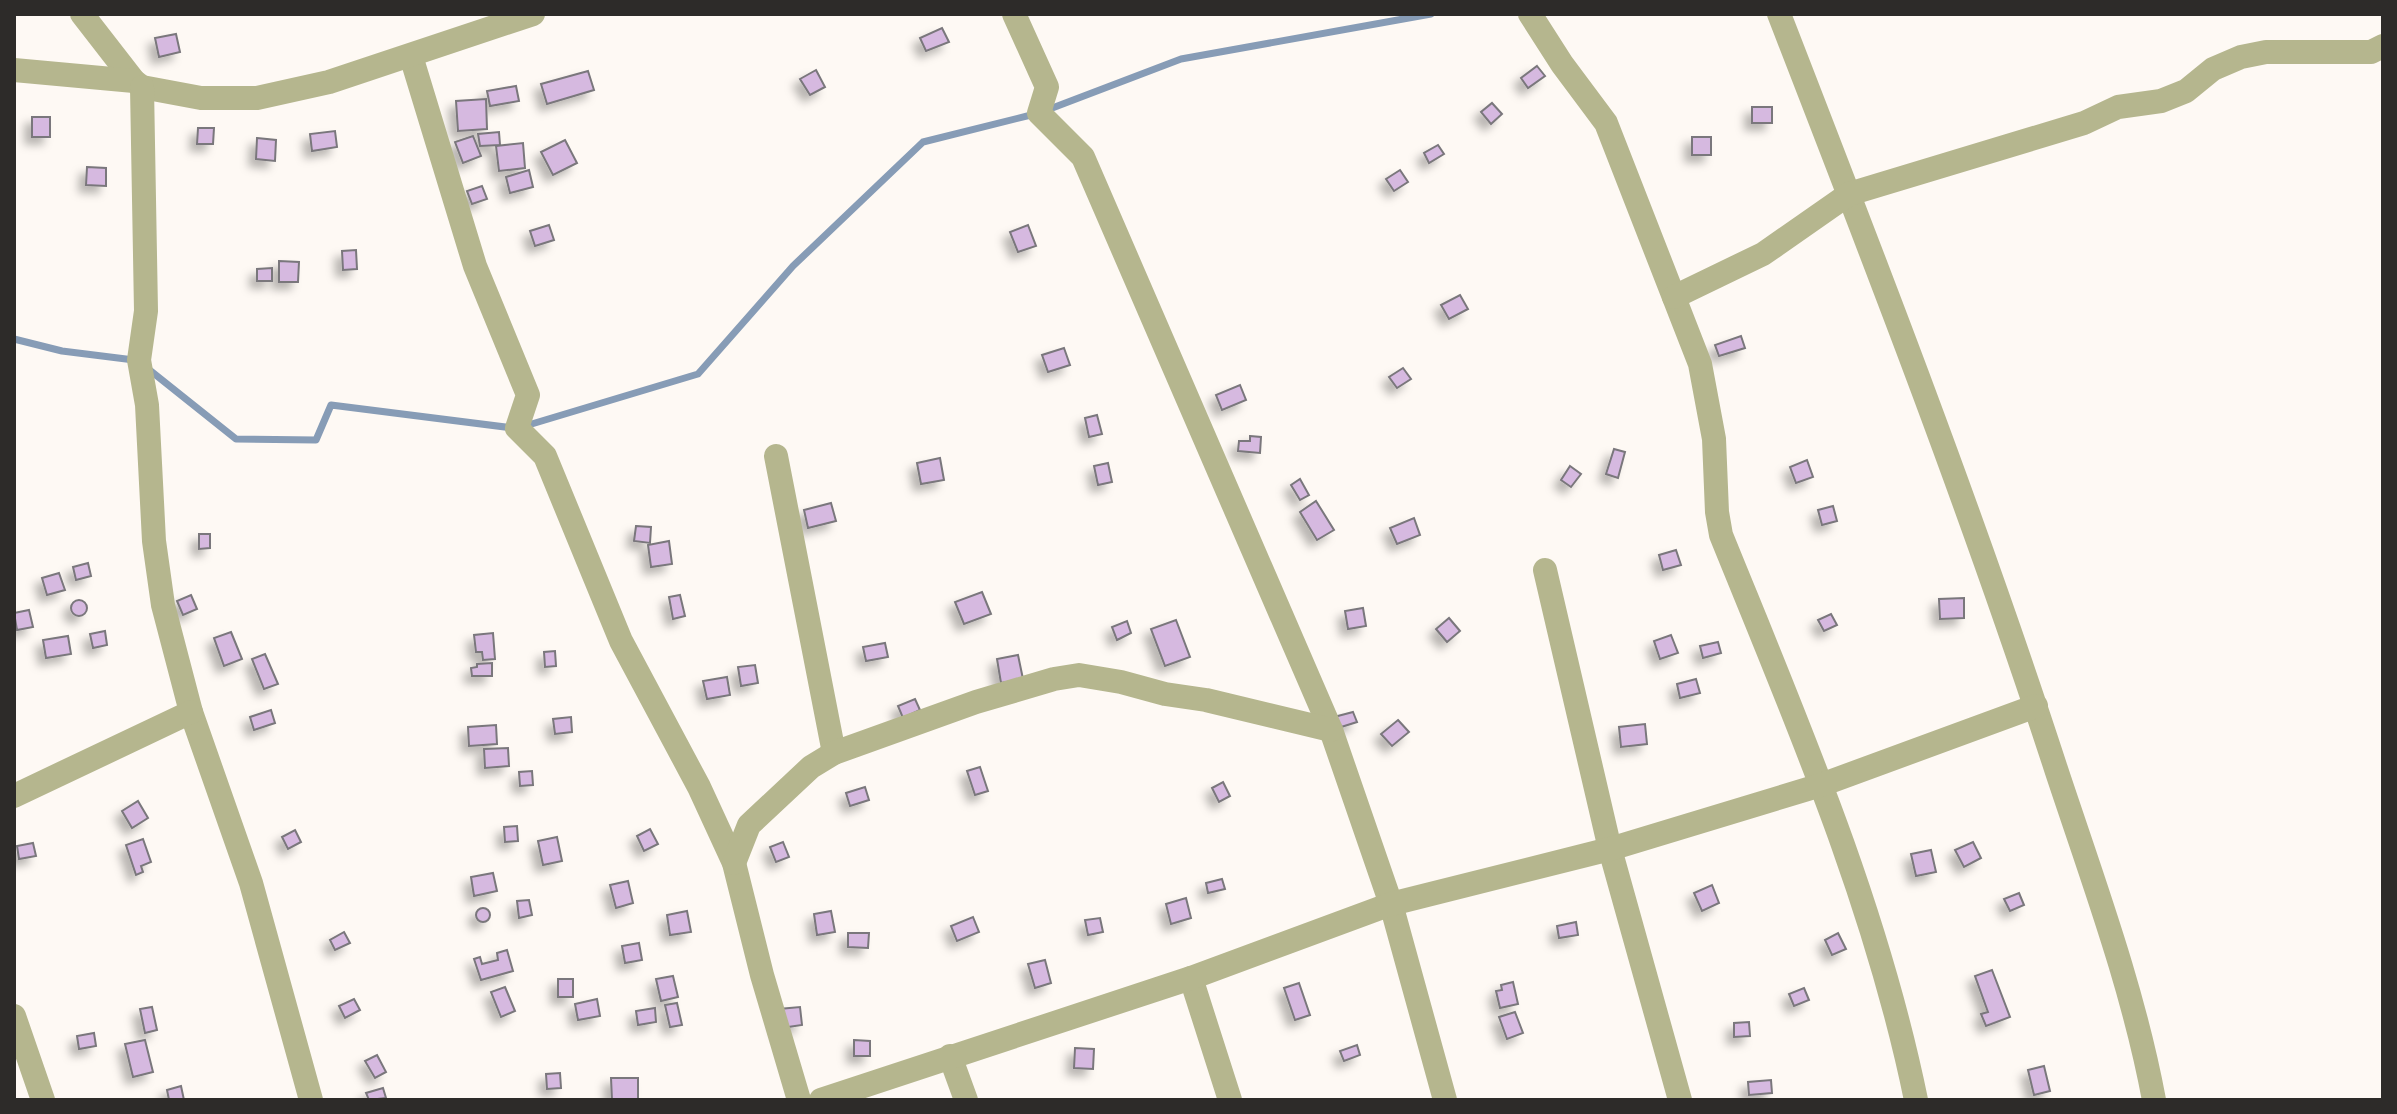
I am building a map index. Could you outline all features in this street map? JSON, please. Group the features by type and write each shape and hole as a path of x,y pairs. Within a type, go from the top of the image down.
{"street":[{"path":"82,14 138,84 146,311 139,360 147,405 154,541 163,605 191,712 251,883 311,1100"},
{"path":"14,70 138,84 201,98 257,98 329,82 533,14"},
{"path":"1014,14 1047,87 1039,113 1083,157 1331,730 1391,904 1445,1100"},
{"path":"1530,14 1606,123 1700,364 1714,439 1721,535 1821,785 1854,878 1902,1031 1916,1100"},
{"path":"1779,14 1962,496 2036,706 2132,1003 2154,1100"},
{"path":"1674,297 1763,254 1849,194 2084,123 2118,107 2161,101 2186,91 2213,69 2241,57 2266,52 2371,52 2383,46"},
{"path":"411,56 475,266 528,395 517,428 545,456 621,641 699,787 734,863 762,975 799,1100"},
{"path":"776,456 834,753"},
{"path":"1545,570 1610,849 1680,1100"},
{"path":"734,863 749,825 811,767 834,753 976,702 1054,679 1079,675 1121,682 1331,730"},
{"path":"821,1100 1191,978 1391,904 1610,849 1821,785 2036,706"},
{"path":"14,796 191,712"},
{"path":"1191,978 1230,1100"},
{"path":"14,1016 43,1100"},
{"path":"950,1056 966,1100"}],"building":[{"path":"942,28 949,42 926,51 920,38"},
{"path":"176,34 180,52 159,57 155,38"},
{"path":"1537,66 1545,76 1528,88 1521,78"},
{"path":"816,70 825,87 810,95 800,79"},
{"path":"588,71 594,90 547,104 541,84"},
{"path":"516,86 519,101 490,106 487,91"},
{"path":"486,99 487,129 458,131 456,101"},
{"path":"1492,103 1502,114 1491,124 1481,112"},
{"path":"1752,107 1772,107 1772,123 1752,123"},
{"path":"32,117 50,117 50,137 32,137"},
{"path":"198,128 214,128 213,144 197,144"},
{"path":"335,131 337,147 312,151 310,134"},
{"path":"499,132 500,145 480,146 478,134"},
{"path":"473,136 481,156 463,163 455,142"},
{"path":"1692,137 1711,137 1711,155 1692,155"},
{"path":"257,138 276,140 275,161 256,159"},
{"path":"565,140 577,163 553,175 541,152"},
{"path":"523,143 525,168 499,171 496,146"},
{"path":"1438,145 1444,154 1429,163 1424,153"},
{"path":"87,167 106,168 106,186 86,185"},
{"path":"529,170 533,187 510,193 506,177"},
{"path":"1400,170 1408,182 1394,191 1386,179"},
{"path":"482,186 487,199 472,204 467,191"},
{"path":"549,225 554,240 535,246 530,231"},
{"path":"1028,225 1036,246 1018,252 1010,232"},
{"path":"356,250 357,269 343,270 342,251"},
{"path":"279,261 299,262 298,282 279,282"},
{"path":"272,268 272,281 257,281 257,269"},
{"path":"1460,295 1468,309 1449,319 1441,305"},
{"path":"1741,336 1745,348 1719,356 1715,345"},
{"path":"1064,348 1070,365 1048,372 1042,355"},
{"path":"1403,368 1411,379 1397,388 1389,377"},
{"path":"1240,385 1246,400 1222,410 1216,395"},
{"path":"1097,415 1102,434 1089,437 1085,418"},
{"path":"1250,436 1261,437 1260,453 1238,451 1239,441 1250,441"},
{"path":"1614,449 1625,452 1618,478 1606,474"},
{"path":"940,458 944,480 921,484 917,463"},
{"path":"1807,460 1813,477 1796,483 1790,467"},
{"path":"1108,463 1112,482 1098,485 1094,466"},
{"path":"1570,466 1581,474 1571,487 1561,480"},
{"path":"1300,479 1309,495 1300,500 1291,485"},
{"path":"1316,501 1334,530 1317,540 1300,512"},
{"path":"831,503 836,521 808,528 804,510"},
{"path":"1833,506 1837,521 1822,525 1818,510"},
{"path":"1414,518 1420,535 1397,544 1390,528"},
{"path":"636,526 651,527 650,543 634,541"},
{"path":"199,534 210,534 210,548 199,549"},
{"path":"669,541 672,564 651,567 648,545"},
{"path":"1676,550 1681,565 1663,570 1659,555"},
{"path":"88,563 91,576 76,580 73,567"},
{"path":"59,573 65,590 47,595 42,578"},
{"path":"982,592 991,614 964,624 955,602"},
{"path":"191,595 197,609 183,615 177,601"},
{"path":"680,595 685,616 673,619 669,597"},
{"path":"1964,598 1964,618 1940,619 1939,599"},
{"path":"79,600 85,602 85,614 79,616 73,614 71,608 73,602"},
{"path":"1363,608 1366,626 1348,629 1345,611"},
{"path":"29,610 33,627 17,630 14,613"},
{"path":"1831,614 1837,625 1824,631 1818,620"},
{"path":"1449,618 1460,631 1447,642 1436,629"},
{"path":"1176,620 1190,657 1165,666 1151,629"},
{"path":"1127,621 1131,633 1117,640 1112,627"},
{"path":"105,631 107,645 93,648 90,634"},
{"path":"231,632 242,659 224,666 214,638"},
{"path":"493,633 495,659 483,660 482,652 476,652 474,635"},
{"path":"1671,635 1678,653 1660,659 1654,641"},
{"path":"68,636 71,654 46,658 43,640"},
{"path":"1718,642 1721,653 1703,658 1700,646"},
{"path":"885,643 888,657 866,661 863,647"},
{"path":"555,651 556,666 545,667 544,652"},
{"path":"265,654 278,684 264,689 252,659"},
{"path":"1018,655 1023,679 1001,683 997,659"},
{"path":"492,663 492,676 472,676 471,668 477,667 477,664"},
{"path":"755,665 758,683 741,686 738,667"},
{"path":"727,677 730,695 707,699 703,681"},
{"path":"1696,679 1700,693 1680,698 1677,684"},
{"path":"915,699 920,710 903,718 898,706"},
{"path":"271,710 275,723 254,730 250,717"},
{"path":"1353,712 1357,722 1338,728 1334,717"},
{"path":"571,717 572,732 555,734 553,719"},
{"path":"1398,720 1409,732 1392,746 1381,734"},
{"path":"1645,724 1647,744 1621,747 1619,727"},
{"path":"496,725 497,744 469,746 468,727"},
{"path":"508,748 509,766 485,768 484,749"},
{"path":"980,767 988,791 975,795 967,771"},
{"path":"532,771 533,785 520,786 519,772"},
{"path":"1223,782 1230,796 1219,802 1212,788"},
{"path":"865,787 869,800 850,806 846,793"},
{"path":"138,801 148,818 132,828 122,811"},
{"path":"517,826 518,841 505,842 504,827"},
{"path":"650,829 658,844 644,851 637,836"},
{"path":"295,830 301,842 288,849 282,837"},
{"path":"557,837 562,861 543,865 538,841"},
{"path":"143,839 151,862 141,866 143,872 136,875 126,845"},
{"path":"783,842 789,857 776,862 770,847"},
{"path":"1973,842 1981,858 1964,867 1955,850"},
{"path":"33,843 36,856 19,859 17,846"},
{"path":"1931,850 1936,872 1916,876 1911,854"},
{"path":"493,873 497,891 474,896 471,877"},
{"path":"1222,879 1225,889 1208,893 1206,883"},
{"path":"628,881 633,903 616,908 610,885"},
{"path":"1712,885 1719,903 1702,911 1694,893"},
{"path":"2019,893 2024,905 2010,911 2004,899"},
{"path":"1186,898 1191,918 1171,924 1166,904"},
{"path":"529,900 532,915 519,918 517,901"},
{"path":"483,908 490,915 483,922 476,915"},
{"path":"687,911 691,932 670,935 667,915"},
{"path":"831,911 835,932 817,935 814,914"},
{"path":"973,917 979,932 957,941 951,926"},
{"path":"1100,918 1103,932 1088,935 1085,920"},
{"path":"1576,922 1578,935 1559,938 1557,926"},
{"path":"344,932 350,943 335,950 330,940"},
{"path":"848,933 869,933 868,948 848,947"},
{"path":"1838,933 1846,949 1832,955 1825,940"},
{"path":"639,943 642,960 625,963 622,946"},
{"path":"507,950 513,971 481,980 474,959 480,957 482,964 498,960 497,953"},
{"path":"1045,960 1051,983 1035,988 1028,964"},
{"path":"1992,970 2010,1017 1986,1026 1981,1014 1988,1012 1975,976"},
{"path":"673,976 678,997 661,1001 656,979"},
{"path":"558,979 573,979 573,997 558,997"},
{"path":"1513,982 1518,1004 1500,1008 1496,991 1502,990 1501,985"},
{"path":"1299,983 1310,1015 1295,1020 1284,988"},
{"path":"505,987 515,1011 501,1017 491,992"},
{"path":"1804,988 1809,1000 1794,1006 1789,994"},
{"path":"354,999 360,1010 345,1018 339,1006"},
{"path":"597,999 600,1016 578,1020 575,1004"},
{"path":"677,1003 682,1025 670,1027 665,1005"},
{"path":"152,1007 157,1030 145,1033 140,1009"},
{"path":"800,1007 802,1025 781,1028 779,1009"},
{"path":"655,1008 656,1022 638,1025 636,1011"},
{"path":"1515,1012 1523,1033 1507,1039 1499,1017"},
{"path":"1749,1022 1750,1036 1734,1037 1734,1023"},
{"path":"94,1033 96,1046 79,1049 77,1036"},
{"path":"145,1040 153,1072 133,1077 125,1044"},
{"path":"854,1040 870,1041 870,1056 854,1056"},
{"path":"1357,1045 1360,1055 1344,1061 1340,1051"},
{"path":"1075,1048 1094,1049 1093,1069 1074,1068"},
{"path":"377,1055 386,1072 375,1078 365,1061"},
{"path":"2044,1066 2050,1091 2034,1095 2028,1070"},
{"path":"560,1073 561,1088 547,1089 546,1074"},
{"path":"611,1078 638,1078 638,1100 612,1100"},
{"path":"1771,1080 1772,1093 1749,1095 1748,1082"},
{"path":"181,1086 184,1100 169,1100 167,1090"},
{"path":"383,1088 386,1098 369,1100 366,1093"}],"waterway":[{"path":"1047,110 1181,59 1431,14"},
{"path":"525,426 698,374 793,266 923,142 1035,114"},
{"path":"14,339 62,351 134,360"},
{"path":"147,368 236,439 316,440 331,405 513,428"}]}
